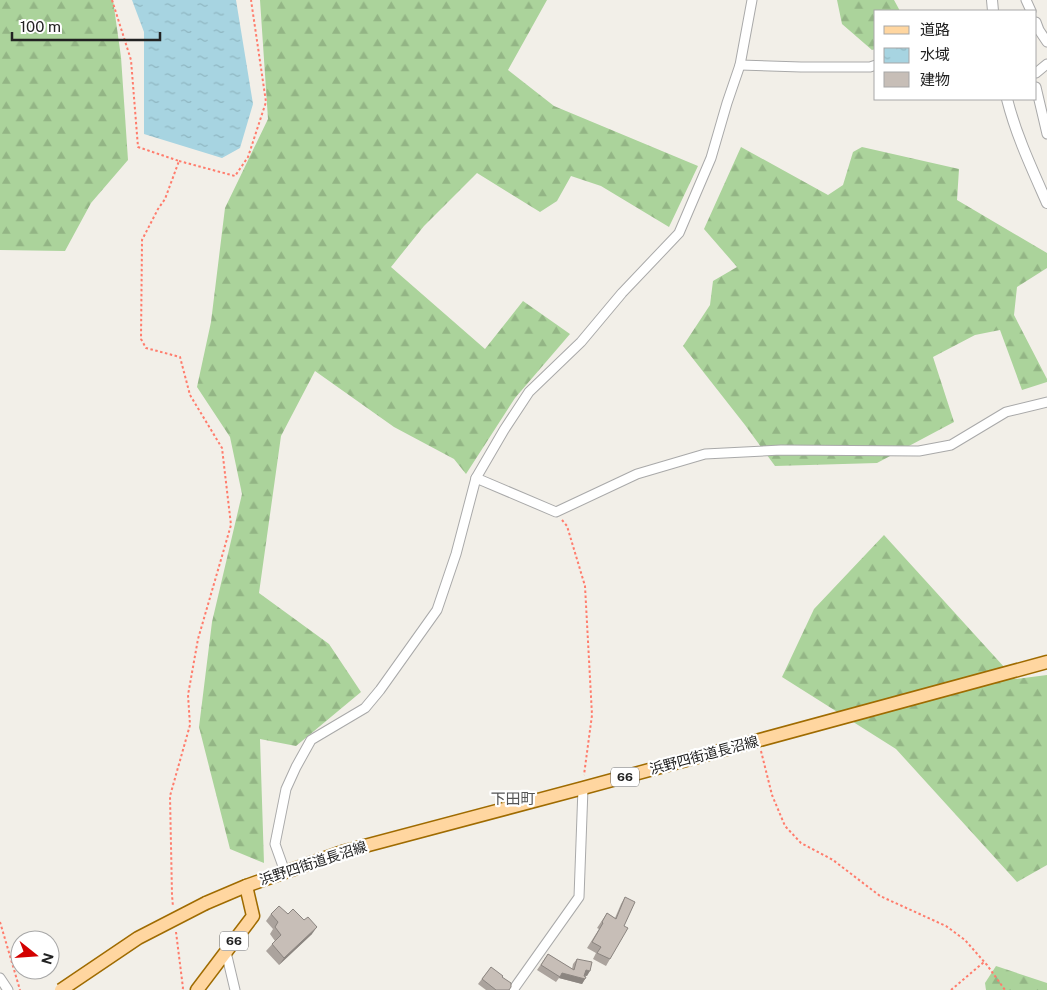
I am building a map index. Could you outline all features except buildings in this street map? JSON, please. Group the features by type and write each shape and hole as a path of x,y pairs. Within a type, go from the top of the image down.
{"main road":[{"name":"浜野四街道長沼線","path":"61,990 138,938 206,903 246,886 342,852 1047,662"},
{"name":"浜野四街道長沼線","path":"197,990 253,916 246,886"}],"street":[{"path":"285,872 275,844 286,789 312,740 365,708 380,690 436,610 456,554 476,478 529,392 581,342 622,294 679,233 711,158 740,65 752,0"},
{"path":"1037,25 1047,42"},
{"path":"1037,72 1047,64"},
{"path":"740,65 802,67 874,66"},
{"path":"1037,91 1047,134"},
{"path":"1007,100 1027,160 1047,202"},
{"path":"476,478 556,512 637,474 705,454 781,450 919,451 951,445 1006,412 1047,402"},
{"path":"513,990 579,897 583,788"},
{"path":"226,952 235,990"},
{"path":"0,978 8,990"}],"path":[{"path":"112,0 131,60 138,147 235,176 248,157 266,102 251,0"},
{"path":"174,914 170,796 190,725 188,694 198,638 231,526 222,448 190,395 180,358 146,348 141,339 142,240 165,199 179,160"},
{"path":"556,512 567,526 585,586 592,715 583,788"},
{"path":"758,740 772,795 785,826 802,843 833,860 880,896 946,926 964,940 984,962 1005,990"},
{"path":"0,922 20,990"},
{"path":"176,932 182,990"},
{"path":"951,990 984,962"}],"green space":[{"path":"0,0 113,0 121,57 128,160 91,203 65,251 0,250"},
{"path":"260,0 547,0 508,70 554,106 698,166 669,227 601,186 571,176 557,201 540,212 477,173 424,226 391,267 485,349 523,301 570,334 515,398 466,474 454,459 394,427 315,371 281,436 259,593 329,644 361,692 296,746 260,739 264,863 230,849 199,727 212,622 242,494 230,437 197,387 211,322 225,208 268,119"},
{"path":"837,0 894,0 899,10 874,10 874,50 872,50 842,24"},
{"path":"741,147 828,195 843,185 853,152 862,147 959,169 957,200 1047,253 1047,268 1017,287 1014,315 1047,382 1022,390 1000,330 975,335 933,357 954,422 877,463 775,466 683,346 710,305 713,281 737,267 704,229"},
{"path":"884,535 1015,679 1047,675 1047,865 1017,882 896,749 782,677 814,609"},
{"path":"996,966 1047,983 1047,990 986,990 985,983"}],"water":[{"path":"132,0 236,0 253,104 240,148 222,158 144,134 144,32"}],"district":[{"name":"下田町","path":"513,798"}]}
